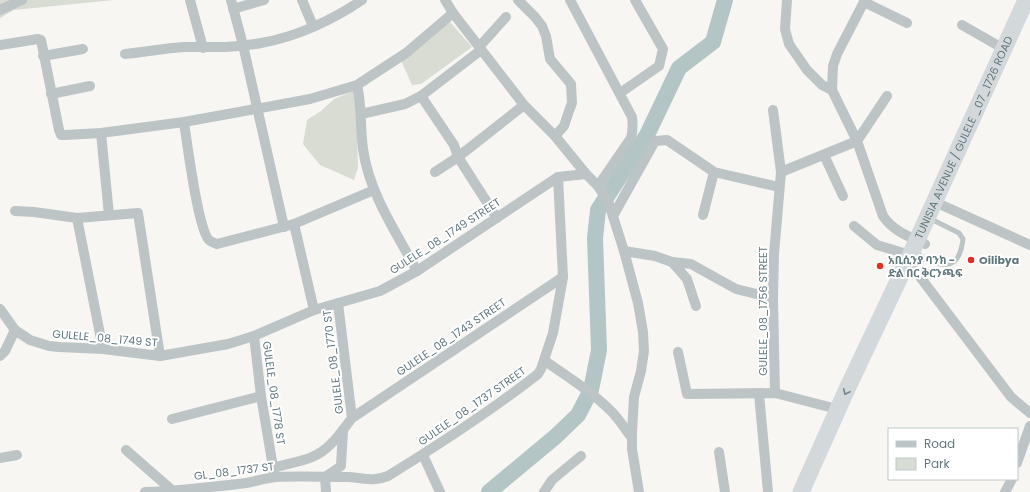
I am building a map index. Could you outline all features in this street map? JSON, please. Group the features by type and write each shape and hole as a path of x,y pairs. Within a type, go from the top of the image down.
{"highway":[{"name":"TUNISIA AVENUE / GULELE _07_1726 ROAD","path":"813,492 1026,0"},
{"name":"TUNISIA AVENUE / GULELE _07_1726 ROAD","path":"935,212 1030,11"},
{"name":"TUNISIA AVENUE / GULELE _07_1726 ROAD","path":"801,492 838,409 916,255"}],"street":[{"path":"0,10 22,0"},
{"path":"190,0 203,48"},
{"path":"264,0 232,4 243,45 257,110 314,310"},
{"path":"302,0 313,26"},
{"path":"445,0 453,13 524,105 555,136 586,174 598,186 609,204 624,251 641,318 644,350 641,371 634,397 632,438 632,449 640,492"},
{"path":"518,0 536,17 542,26 546,36 550,59 571,84 572,103 570,111 564,126 555,136"},
{"path":"570,0 632,117 633,130 631,138 598,186"},
{"path":"620,93 659,66 662,49 634,0"},
{"path":"787,0 785,29 788,44 811,74 822,85 832,90"},
{"path":"125,54 184,47 203,48 243,45 284,38 313,26 358,1"},
{"path":"907,23 864,1 837,54 833,66 832,90 857,141 888,224 900,232 1011,397 1030,413"},
{"path":"0,45 38,39 41,40 51,94 61,135 101,133 184,122 257,110 310,100 356,85 406,53 453,13"},
{"path":"361,114 405,104 422,96 480,48 506,17"},
{"path":"962,25 1004,49"},
{"path":"43,56 84,49"},
{"path":"356,85 361,114 363,149 374,190 417,271"},
{"path":"51,94 90,86"},
{"path":"422,96 454,145 458,157 497,218"},
{"path":"781,172 857,141 887,96"},
{"path":"435,172 458,157 524,105"},
{"name":"GULELE_08_1756 STREET","path":"773,110 781,172 774,254 773,298 775,393"},
{"path":"184,122 196,199 202,223 208,239 217,244 289,226 374,190"},
{"path":"101,133 109,215"},
{"path":"613,216 655,141 667,140 714,172 779,187"},
{"path":"824,155 842,196"},
{"path":"703,215 714,172"},
{"path":"558,177 586,174"},
{"name":"GULELE_08_1749 STREET","path":"338,303 380,291 417,271 558,177"},
{"name":"GULELE_08_1737 STREET","path":"325,477 375,480 388,476 423,455 507,398 538,374 545,361 553,332 563,277 558,177"},
{"path":"16,211 77,218 138,213 160,356"},
{"path":"935,212 1030,245"},
{"path":"77,218 103,349"},
{"path":"854,226 877,245 916,255"},
{"path":"624,251 655,256 672,262 691,264 736,289 773,298"},
{"path":"672,262 687,279 696,306"},
{"name":"GULELE_08_1743 STREET","path":"274,472 313,457 327,448 352,418 563,277"},
{"name":"GULELE_08_1749 ST","path":"15,330 39,344 59,347 103,349 160,356 228,344 254,336 314,310 338,303"},
{"name":"GULELE_08_1770 ST","path":"338,303 352,418"},
{"path":"0,309 15,330 5,351 0,356"},
{"name":"GULELE_08_1778 ST","path":"254,336 261,396 274,472"},
{"path":"678,352 687,394 775,393 838,409"},
{"path":"545,361 573,380 612,412 632,438"},
{"path":"759,394 768,492"},
{"path":"172,419 261,396"},
{"path":"1018,461 1030,426"},
{"path":"326,492 325,477 341,466 342,430"},
{"path":"126,450 173,491"},
{"path":"719,452 725,492"},
{"path":"0,458 17,455"},
{"path":"423,455 440,492"},
{"path":"544,492 552,480 581,456"},
{"name":"GL_08_1737 ST","path":"145,492 248,487 274,472 325,477"},
{"path":"1005,492 1009,480"}],"lane":[{"path":"916,255 943,265 952,263 962,248 963,239 959,233 935,212"}],"green space":[{"path":"0,0 114,0 14,10 0,18"},
{"path":"450,22 472,47 421,84 412,85 400,58"},
{"path":"353,91 356,93 358,168 354,180 320,165 303,144 307,120 321,111 334,99"}],"waterway":[{"path":"489,492 555,437 578,415 591,390 599,350 595,238 598,210 647,135 679,68 713,42 725,0"}],"place":[{"name":"Oilibya","path":"971,260"},
{"name":"አቢሲንያ ባንክ - ድል በር ቅርንጫፍ","path":"880,266"}]}
